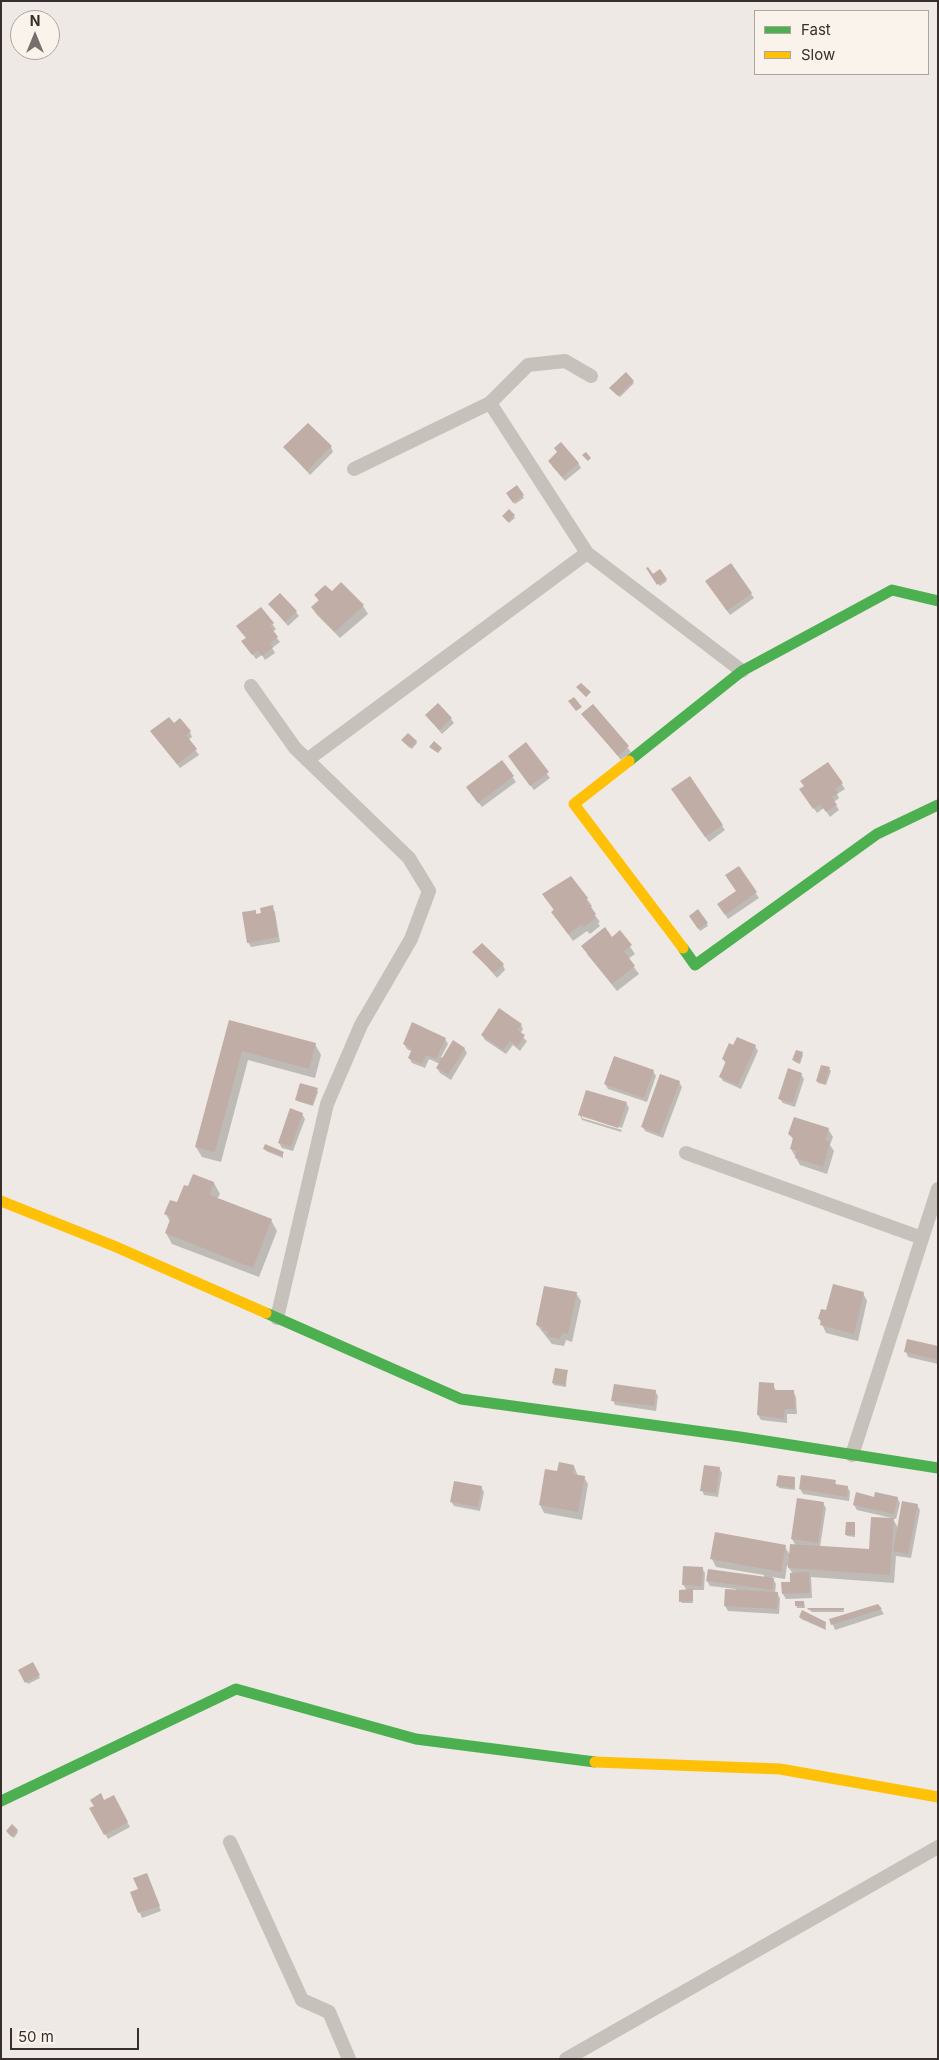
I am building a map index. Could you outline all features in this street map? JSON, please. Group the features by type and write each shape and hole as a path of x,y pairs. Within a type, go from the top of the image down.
{"street":[{"path":"354,469 490,403 528,365 565,362 591,376"},
{"path":"490,403 587,554 742,671"},
{"path":"307,760 587,554"},
{"path":"938,601 892,590 742,671 574,804 695,965 877,834 938,805"},
{"path":"251,686 295,748 409,858 429,890 411,939 361,1025 327,1104 277,1318"},
{"path":"686,1153 922,1238"},
{"path":"852,1455 938,1189"},
{"path":"1,1201 114,1246 461,1400 730,1436 938,1468"},
{"path":"1,1801 236,1689 416,1739 595,1762 780,1770 938,1797"},
{"path":"230,1842 302,2000 329,2012 349,2059"},
{"path":"566,2059 938,1847"}],"building":[{"path":"626,372 634,381 618,396 609,388"},
{"path":"308,423 332,446 307,471 283,447"},
{"path":"561,442 579,463 562,477 548,461 557,452 554,448"},
{"path":"586,452 591,458 588,461 582,455"},
{"path":"517,485 524,495 513,503 506,493"},
{"path":"509,509 515,515 508,522 502,516"},
{"path":"731,563 752,593 727,611 705,581"},
{"path":"648,567 653,574 660,569 667,579 657,585 646,568"},
{"path":"341,582 364,605 335,632 311,607 319,600 314,595 325,585 332,591"},
{"path":"280,593 297,611 285,622 268,604"},
{"path":"261,607 274,623 270,626 278,637 270,643 273,647 262,656 258,651 252,655 241,641 246,638 236,626"},
{"path":"581,683 591,692 586,697 576,687"},
{"path":"574,697 582,707 576,711 568,701"},
{"path":"438,703 452,718 439,730 425,715"},
{"path":"593,704 629,746 618,756 581,714"},
{"path":"169,717 174,723 180,718 191,731 186,735 197,749 177,764 150,731"},
{"path":"408,733 417,741 410,748 401,740"},
{"path":"434,741 442,748 438,753 429,747"},
{"path":"526,742 549,772 530,786 508,756"},
{"path":"502,760 514,776 478,803 466,787"},
{"path":"828,762 843,783 835,789 838,793 832,797 837,805 826,812 820,804 813,809 799,789 804,786 800,781"},
{"path":"690,776 723,825 705,837 671,789"},
{"path":"739,866 757,892 725,915 717,904 736,891 725,875"},
{"path":"571,876 588,898 586,900 596,914 594,916 596,918 584,927 582,924 568,934 551,912 554,910 542,894"},
{"path":"273,905 278,937 247,943 242,912 256,910 256,914 261,913 260,908"},
{"path":"698,909 708,923 698,929 689,916"},
{"path":"605,927 612,937 620,930 632,945 624,951 635,966 612,984 581,946"},
{"path":"482,943 504,964 494,973 472,952"},
{"path":"499,1008 522,1024 517,1030 525,1035 517,1046 510,1041 503,1050 481,1035"},
{"path":"229,1020 316,1043 309,1069 242,1051 215,1152 195,1147"},
{"path":"412,1022 446,1038 436,1059 426,1055 422,1064 408,1058 412,1049 403,1044"},
{"path":"737,1037 756,1045 738,1085 719,1077 726,1061 722,1059 729,1043 733,1045"},
{"path":"453,1040 465,1048 448,1075 436,1068"},
{"path":"796,1050 803,1052 799,1063 792,1060"},
{"path":"614,1056 654,1070 644,1098 604,1084"},
{"path":"821,1065 830,1067 825,1084 816,1081"},
{"path":"788,1068 802,1073 793,1103 778,1099"},
{"path":"660,1074 680,1081 660,1134 641,1127"},
{"path":"300,1083 318,1088 312,1105 295,1100"},
{"path":"586,1090 627,1102 618,1128 578,1115"},
{"path":"290,1108 303,1113 291,1147 278,1143"},
{"path":"794,1117 829,1128 825,1140 830,1142 823,1167 795,1158 797,1151 790,1149 793,1138 788,1134"},
{"path":"265,1144 284,1152 282,1156 263,1149"},
{"path":"193,1174 214,1182 210,1195 272,1219 253,1268 165,1233 171,1217 164,1214 170,1200 177,1202 184,1185 188,1186"},
{"path":"833,1284 864,1292 854,1334 820,1325 821,1320 818,1319 821,1309 826,1310"},
{"path":"544,1286 577,1292 568,1334 562,1333 560,1339 547,1336 548,1331 542,1330 543,1327 536,1325"},
{"path":"907,1339 938,1346 938,1360 904,1352"},
{"path":"555,1368 568,1370 565,1385 552,1383"},
{"path":"759,1382 774,1383 774,1390 794,1390 795,1409 785,1409 784,1419 757,1415"},
{"path":"614,1384 656,1390 654,1406 611,1401"},
{"path":"559,1462 574,1465 573,1474 585,1476 578,1512 539,1505 545,1469 557,1471"},
{"path":"704,1465 720,1467 716,1493 700,1491"},
{"path":"778,1475 795,1477 794,1488 776,1486"},
{"path":"801,1475 836,1480 835,1484 848,1486 847,1497 799,1489"},
{"path":"454,1481 482,1486 478,1507 450,1502"},
{"path":"856,1492 874,1497 875,1492 898,1497 894,1514 853,1505"},
{"path":"797,1498 824,1502 818,1543 791,1539"},
{"path":"902,1501 918,1504 908,1554 893,1551"},
{"path":"871,1517 894,1518 890,1575 788,1568 790,1544 869,1549"},
{"path":"846,1522 855,1522 855,1535 845,1535"},
{"path":"715,1532 786,1545 781,1572 710,1559"},
{"path":"683,1566 703,1567 702,1586 682,1585"},
{"path":"708,1569 774,1578 773,1590 706,1581"},
{"path":"809,1572 810,1593 782,1594 781,1582 790,1582 790,1573"},
{"path":"693,1589 693,1601 679,1602 679,1590"},
{"path":"725,1589 778,1592 777,1609 724,1606"},
{"path":"795,1601 804,1601 804,1606 795,1606"},
{"path":"878,1604 882,1609 831,1625 829,1619"},
{"path":"807,1608 844,1608 844,1610 809,1610"},
{"path":"802,1610 826,1622 825,1629 799,1617"},
{"path":"33,1662 40,1675 25,1683 18,1670"},
{"path":"101,1793 104,1800 114,1795 128,1822 104,1835 89,1808 94,1806 90,1800"},
{"path":"12,1824 18,1830 12,1837 6,1831"},
{"path":"147,1873 160,1906 138,1913 130,1892 138,1889 133,1878"}],"traffic: fast":[{"path":"629,761 742,671 892,590 938,601"},
{"path":"683,948 695,965 877,834 938,805"},
{"path":"266,1313 461,1399 740,1437 938,1468"},
{"path":"1,1801 236,1689 416,1739 595,1762"}],"traffic: slow":[{"path":"629,761 574,804 683,948"},
{"path":"1,1201 114,1246 266,1313"},
{"path":"595,1762 780,1769 938,1797"}]}
